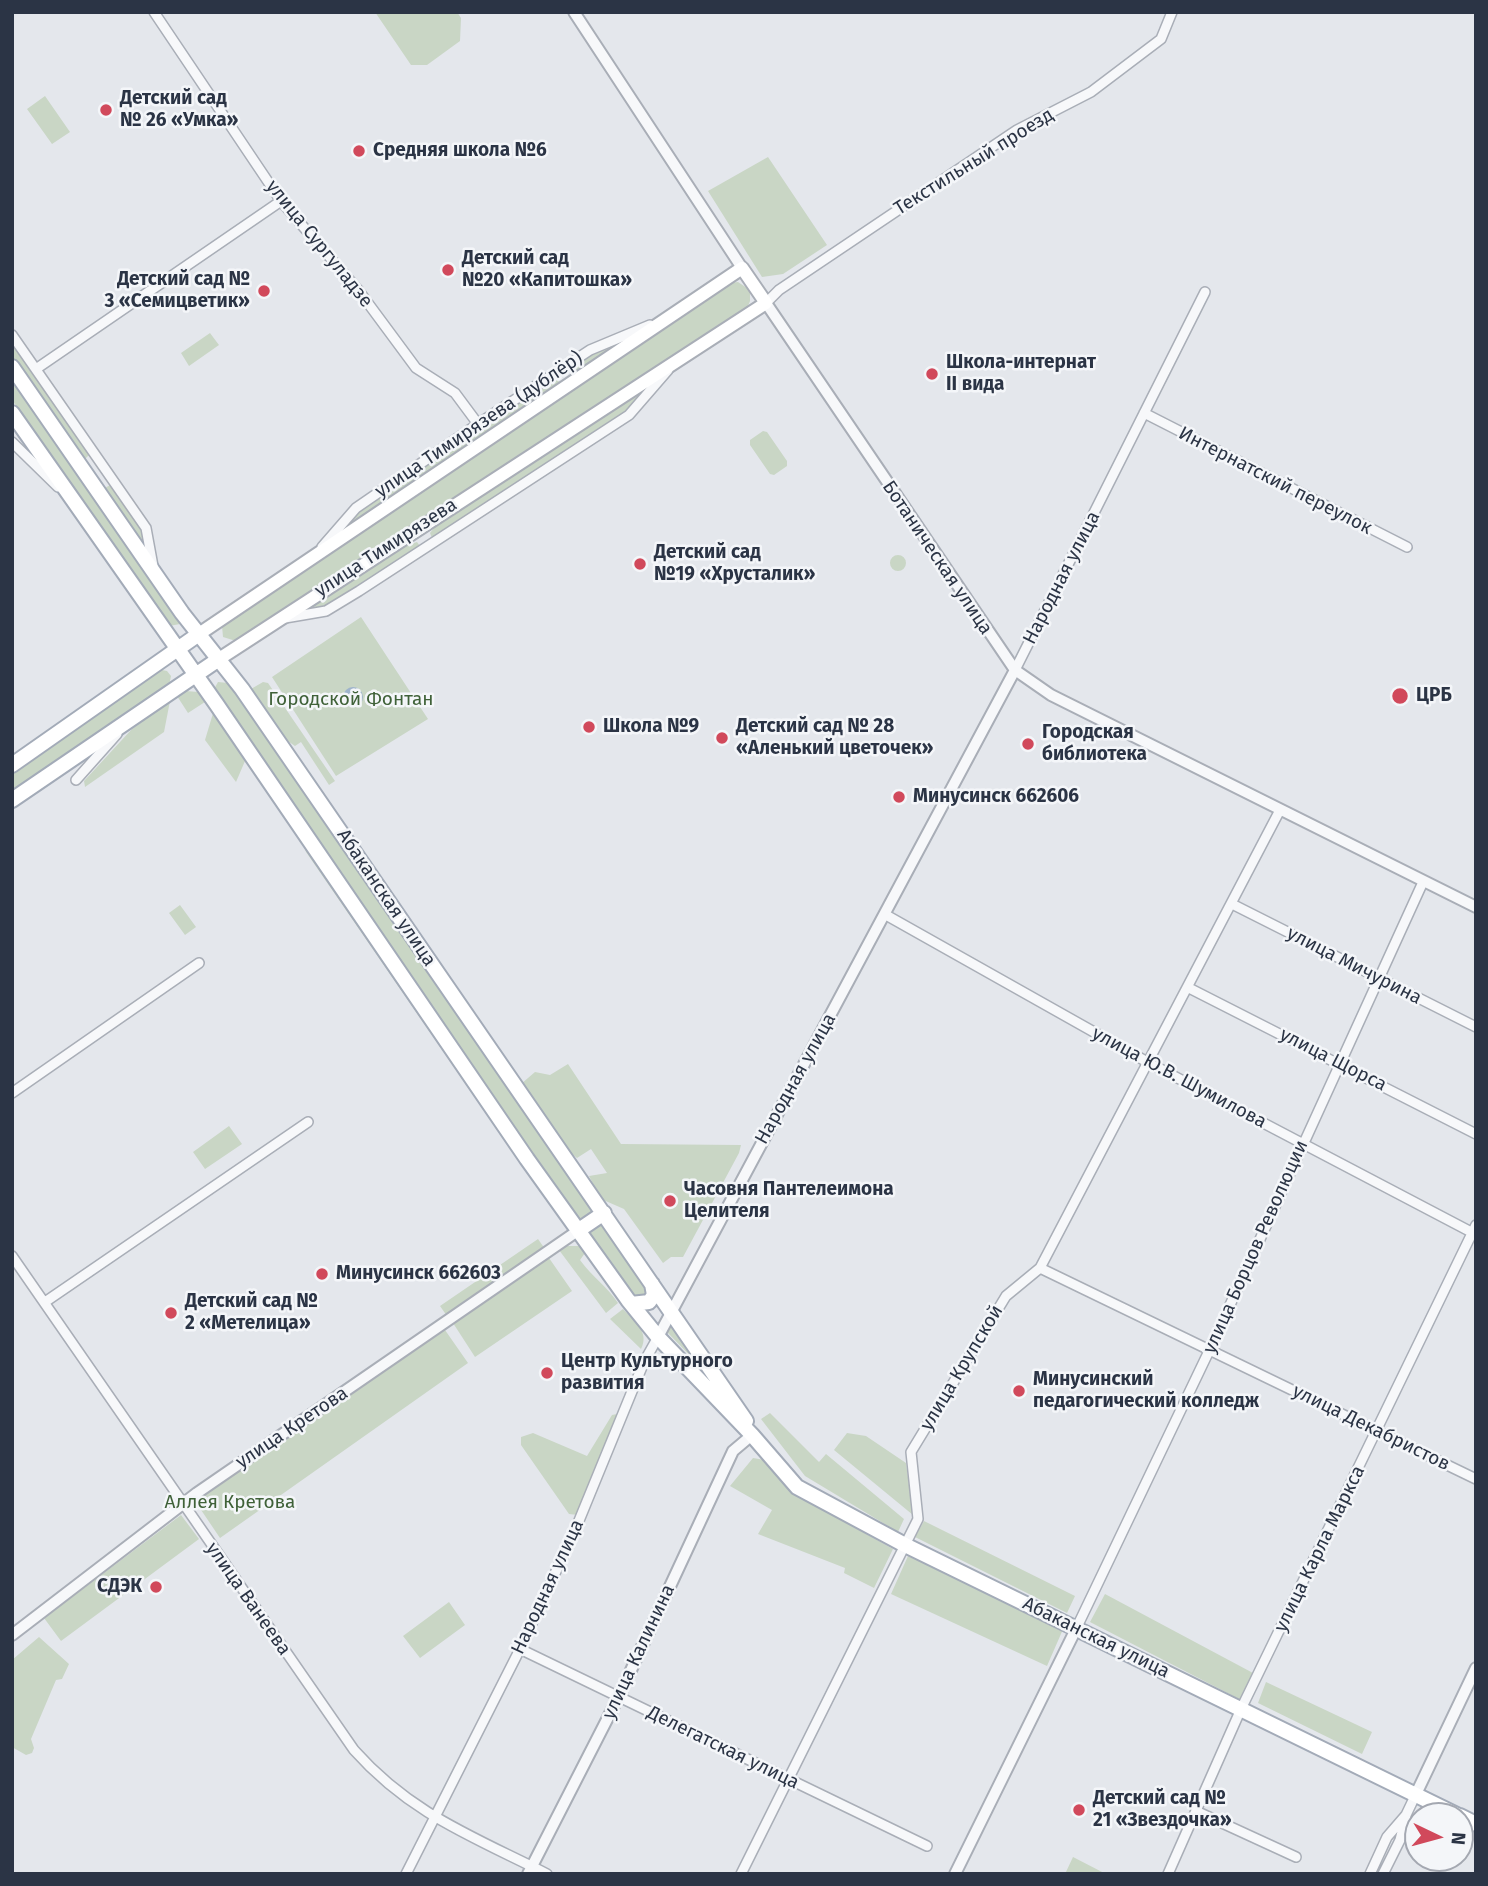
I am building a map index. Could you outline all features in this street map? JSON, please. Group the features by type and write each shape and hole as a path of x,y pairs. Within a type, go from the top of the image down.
{"main road":[{"name":"Ботаническая улица","path":"743,268 766,303"},
{"name":"улица Тимирязева","path":"12,765 199,634 743,268"},
{"name":"улица Тимирязева","path":"12,800 276,620 766,303"},
{"name":"Абаканская улица","path":"12,367 153,571 219,659 743,1413 752,1435"},
{"name":"Абаканская улица","path":"12,413 631,1304 805,1493 905,1545 1432,1802"},
{"path":"579,1230 604,1213"},
{"path":"631,1304 649,1302 654,1295 652,1284"}],"street":[{"name":"улица Сургуладзе","path":"154,12 281,201 359,291 416,368 455,393 478,424"},
{"name":"Ботаническая улица","path":"573,12 743,268"},
{"name":"Текстильный проезд","path":"766,303 779,290 935,183 1017,130 1091,92 1161,38 1172,12"},
{"path":"36,369 281,201"},
{"name":"Народная улица","path":"406,1874 520,1649 576,1528 644,1362 1015,670 1205,292"},
{"name":"Ботаническая улица","path":"766,303 1015,670 1051,695 1476,907"},
{"name":"улица Тимирязева (дублёр)","path":"311,559 356,508 478,424 590,350 668,318"},
{"path":"12,335 146,528 153,571"},
{"path":"276,620 326,611 368,585 629,415 677,360"},
{"name":"Интернатский переулок","path":"1144,413 1406,547"},
{"path":"12,442 72,500"},
{"path":"76,780 129,721"},
{"name":"улица Крупской","path":"741,1874 918,1519 911,1452 1006,1296 1040,1269 1280,810"},
{"name":"улица Борцов Революции","path":"955,1874 1209,1351 1423,882"},
{"name":"улица Мичурина","path":"1232,904 1476,1027"},
{"name":"улица Ю.В. Шумилова","path":"886,915 1149,1063 1475,1231"},
{"path":"12,1093 199,963"},
{"name":"улица Щорса","path":"1189,988 1476,1134"},
{"path":"45,1302 309,1122"},
{"name":"улица Кретова","path":"12,1635 183,1505 579,1230"},
{"name":"улица Карла Маркса","path":"1168,1874 1241,1709 1475,1231"},
{"name":"улица Ванеева","path":"12,1256 354,1749 381,1779 433,1818 530,1870 547,1874"},
{"name":"улица Декабристов","path":"1040,1269 1476,1479"},
{"name":"улица Калинина","path":"530,1870 619,1696 733,1451 752,1435"},
{"name":"Делегатская улица","path":"520,1649 927,1846"},
{"path":"1412,1802 1476,1668"},
{"path":"1196,1811 1296,1857"},
{"path":"1370,1874 1387,1837 1404,1817"},
{"path":"1383,1874 1404,1822"}],"green space":[{"path":"375,12 457,12 461,18 460,41 427,65 411,65"},
{"path":"45,96 70,132 52,144 27,109"},
{"path":"768,157 827,245 783,274 762,277 708,191"},
{"path":"738,282 750,290 746,311 236,641 223,637 222,626 230,620 730,283"},
{"path":"210,333 219,345 189,366 181,353"},
{"path":"639,334 591,367 572,374 570,369 600,349"},
{"path":"12,343 89,455 85,459 72,448 12,361"},
{"path":"12,376 181,618 180,624 169,626 12,400"},
{"path":"556,378 560,383 550,394 332,542 357,513"},
{"path":"658,382 639,405 331,605 300,612 402,547 417,542 420,546 432,538 430,533 439,522"},
{"path":"763,431 767,432 787,461 787,466 774,475 770,474 750,445 750,440"},
{"path":"110,485 141,529 149,557 111,504 105,488"},
{"path":"895,555 901,555 906,563 904,569 895,571 890,566 890,560"},
{"name":"Городской Фонтан","path":"361,617 428,719 336,776 272,677"},
{"path":"157,669 167,671 171,676 169,686 12,795 12,770"},
{"path":"218,682 228,683 234,688 594,1211 593,1215 578,1222 213,691"},
{"path":"263,682 268,683 335,781 329,785 301,742 295,746 285,739 251,689"},
{"path":"186,691 198,692 208,700 188,713 177,696"},
{"path":"170,701 164,732 85,787 84,781 132,729"},
{"path":"214,710 241,748 245,761 236,782 205,740"},
{"path":"300,834 513,1146 502,1137 306,852"},
{"path":"180,905 196,927 185,935 169,913"},
{"path":"568,1064 621,1144 741,1145 683,1257 671,1257 663,1263 624,1209 601,1199 589,1176 607,1173 591,1149 577,1158 565,1148 521,1084 535,1072 550,1075"},
{"path":"229,1126 242,1144 205,1169 193,1152"},
{"path":"597,1224 603,1225 646,1287 645,1295 636,1299 588,1235 588,1230"},
{"path":"538,1239 545,1249 447,1316 440,1306"},
{"path":"565,1246 579,1246 585,1253 580,1260 618,1303 606,1313 559,1250"},
{"path":"549,1258 572,1291 475,1357 453,1323"},
{"path":"623,1309 642,1332 644,1337 641,1349 610,1319"},
{"path":"670,1327 674,1327 705,1371 667,1332"},
{"name":"Аллея Кретова","path":"445,1330 468,1363 220,1538 195,1501"},
{"path":"770,1413 819,1462 826,1454 904,1519 898,1532 805,1476 761,1419"},
{"path":"617,1414 619,1420 599,1460 578,1515 569,1514 521,1445 521,1437 533,1433 587,1456 612,1415"},
{"path":"847,1433 866,1436 906,1463 913,1515 834,1450"},
{"path":"753,1458 765,1460 797,1495 893,1549 874,1588 844,1573 845,1568 758,1534 772,1510 730,1486"},
{"path":"181,1515 199,1539 61,1641 44,1618"},
{"path":"924,1521 1075,1596 1067,1613 915,1537"},
{"path":"908,1556 1064,1627 1047,1666 891,1594"},
{"path":"1105,1594 1253,1673 1241,1700 1090,1622"},
{"path":"449,1602 465,1625 420,1658 403,1636"},
{"path":"39,1637 69,1664 62,1679 56,1680 31,1739 34,1748 32,1753 26,1755 12,1747 12,1660"},
{"path":"1266,1682 1372,1732 1362,1754 1258,1703"},
{"path":"1073,1857 1106,1874 1065,1874"}],"water":[{"path":"353,687 360,690 363,697 360,704 353,707 346,704 343,697 346,690"}],"place":[{"name":"Детский сад № 26 «Умка»","path":"106,110"},
{"name":"Средняя школа №6","path":"359,151"},
{"name":"Детский сад №20 «Капитошка»","path":"448,270"},
{"name":"Детский сад № 3 «Семицветик»","path":"264,291"},
{"name":"Школа-интернат II вида","path":"932,374"},
{"name":"Детский сад №19 «Хрусталик»","path":"640,564"},
{"name":"ЦРБ","path":"1400,696"},
{"name":"Школа №9","path":"589,727"},
{"name":"Детский сад № 28 «Аленький цветочек»","path":"722,738"},
{"name":"Городская библиотека","path":"1028,744"},
{"name":"Минусинск 662606","path":"899,797"},
{"name":"Часовня Пантелеимона Целителя","path":"670,1201"},
{"name":"Минусинск 662603","path":"322,1274"},
{"name":"Детский сад № 2 «Метелица»","path":"171,1313"},
{"name":"Центр Культурного развития","path":"547,1373"},
{"name":"Минусинский педагогический колледж","path":"1019,1391"},
{"name":"СДЭК","path":"156,1587"},
{"name":"Детский сад № 21 «Звездочка»","path":"1079,1810"}]}
